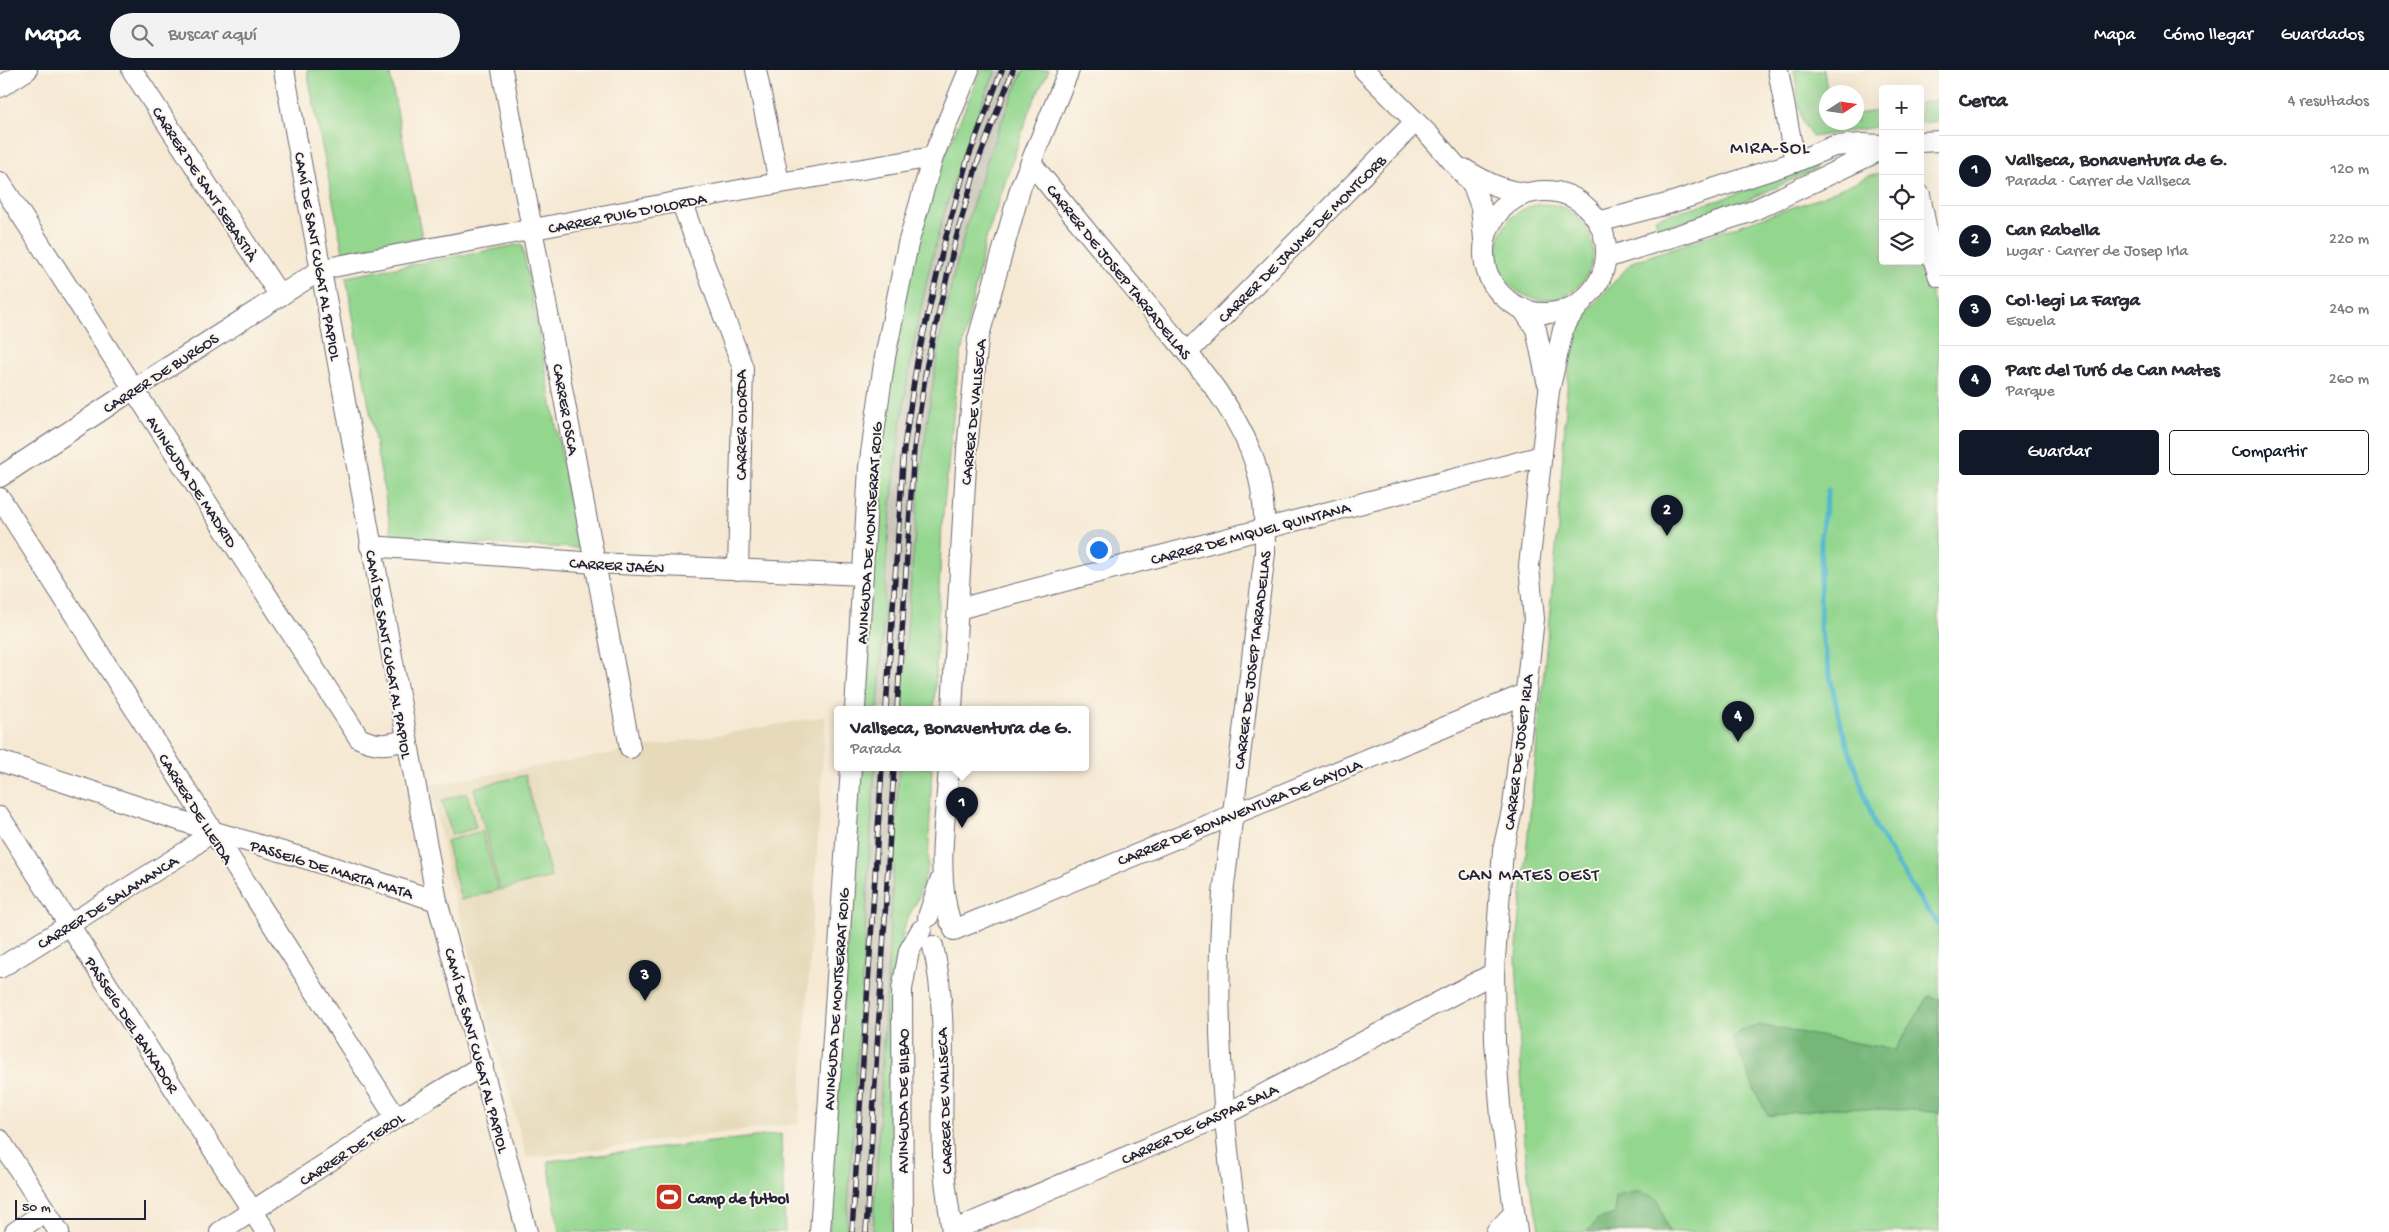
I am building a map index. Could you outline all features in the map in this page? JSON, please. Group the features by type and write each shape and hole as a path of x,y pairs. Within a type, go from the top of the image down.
{"street":[{"path":"0,87 27,70"},
{"name":"CARRER DE SANT SEBASTIÀ","path":"132,70 280,296"},
{"name":"CAMÍ DE SANT CUGAT AL PAPIOL","path":"284,70 322,270 370,546 437,901 527,1232"},
{"name":"CARRER OSCA","path":"502,70 534,230 630,748"},
{"path":"756,70 779,182"},
{"name":"AVINGUDA DE MONTSERRAT ROIG","path":"855,706 869,467 885,358 908,244 933,157 968,70"},
{"name":"CARRER DE VALLSECA","path":"952,706 967,449 978,339 1021,186 1069,70"},
{"path":"1364,70 1458,165 1473,186 1481,207 1486,266 1493,283 1508,300 1533,312 1555,312 1571,307 1585,298"},
{"path":"1778,70 1795,162"},
{"name":"CARRER DE JAUME DE MONTCORB","path":"1187,353 1415,122"},
{"path":"1924,142 1939,141"},
{"path":"1598,222 1667,204 1795,162 1834,146 1879,145"},
{"path":"1606,258 1750,212 1879,151"},
{"name":"CARRER PUIG D'OLORDA","path":"322,270 779,182 933,157"},
{"name":"CARRER DE JOSEP TARRADELLAS","path":"1031,163 1187,353 1230,410 1251,451 1261,482 1265,553 1220,936 1218,1033 1227,1153 1238,1232"},
{"path":"1458,165 1502,188 1518,193 1552,192 1574,198 1592,213 1598,222 1604,240 1606,258 1602,273 1595,286 1570,317 1563,330 1548,391"},
{"name":"AVINGUDA DE MADRID","path":"0,182 358,738 373,745 386,745 406,740"},
{"path":"1485,243 1488,232 1500,211 1513,200 1529,193"},
{"name":"CARRER OLORDA","path":"681,201 743,368 738,570"},
{"path":"1924,216 1931,252 1939,277"},
{"name":"CARRER DE BURGOS","path":"0,478 134,389 322,270"},
{"path":"1522,308 1536,329 1548,391"},
{"name":"CARRER DE JOSEP IRLA","path":"1516,1223 1501,1117 1495,1041 1494,973 1503,850 1514,806 1534,619 1529,566 1548,391"},
{"name":"CARRER DE MIQUEL QUINTANA","path":"958,609 1265,527 1542,456"},
{"name":"CARRER DE LLEIDA","path":"0,498 396,1118"},
{"name":"CARRER JAÉN","path":"370,546 595,563 863,575"},
{"name":"CARRER DE BONAVENTURA DE GAYOLA","path":"938,933 1525,694"},
{"name":"PASSEIG DE MARTA MATA","path":"0,761 212,831 317,862 437,901"},
{"name":"AVINGUDA DE MONTSERRAT ROIG","path":"820,1232 851,771"},
{"name":"CARRER DE VALLSECA","path":"949,771 941,874 944,900 938,933 943,1157 952,1232"},
{"name":"PASSEIG DEL BAIXADOR","path":"0,817 266,1232"},
{"name":"CARRER DE SALAMANCA","path":"0,968 187,851 212,831"},
{"name":"AVINGUDA DE BILBAO","path":"902,1232 902,989 909,951 938,933"},
{"name":"CARRER DE GASPAR SALA","path":"952,1232 1224,1115 1494,973"},
{"name":"CARRER DE TEROL","path":"220,1232 396,1118 483,1065"},
{"path":"0,1140 59,1232"},
{"path":"15,1232 46,1211"},
{"path":"1496,1232 1516,1223"}],"shaded area":[{"path":"996,70 1024,70 987,159 967,222 948,304 925,432 913,550 902,706 878,706 894,474 909,362 930,266 951,188 974,119"},
{"path":"826,716 799,1123 527,1158 449,879 431,785"},
{"path":"875,771 899,771 873,1232 846,1232"}],"green space":[{"path":"307,70 389,70 422,237 343,252"},
{"path":"981,70 996,70 958,167 930,267 919,318 902,420 892,501 878,706 862,706 882,434 908,279 936,178"},
{"path":"1024,70 1049,70 1031,106 985,242 958,369 942,524 934,706 902,706 914,546 922,464 933,383 948,303 967,223 992,146"},
{"path":"1794,70 1824,70 1826,85 1819,85 1819,130 1857,130 1812,137 1802,122"},
{"path":"1939,99 1939,121 1924,123 1924,102"},
{"path":"1879,111 1879,127 1864,129 1864,113"},
{"path":"1813,166 1816,169 1741,203 1659,231 1655,218 1719,200"},
{"path":"1879,173 1879,265 1922,265 1939,318 1939,1232 1540,1232 1529,1182 1524,1139 1516,956 1558,528 1571,330 1632,262 1814,200"},
{"path":"1545,204 1563,208 1579,218 1589,234 1593,252 1589,270 1579,286 1563,296 1545,300 1527,296 1511,286 1501,270 1497,252 1501,234 1511,218 1527,208"},
{"path":"522,244 579,548 393,541 346,277"},
{"path":"858,771 875,771 846,1232 829,1232"},
{"path":"899,771 932,771 928,866 917,901 906,921 895,967 892,1075 893,1232 873,1232"},
{"path":"525,775 551,877 500,890 474,788"},
{"path":"467,793 476,828 452,835 442,800"},
{"path":"482,831 498,890 461,900 446,841"},
{"path":"1929,996 1939,999 1939,1113 1916,1110 1828,1108 1768,1116 1754,1089 1733,1037 1744,1029 1759,1025 1895,1050"},
{"name":"Camp de futbol","path":"781,1134 785,1232 559,1232 548,1161"},
{"path":"1642,1191 1658,1200 1669,1232 1587,1232 1598,1219 1615,1214 1615,1197"}],"waterway":[{"path":"1828,490 1821,534 1820,629 1841,726 1876,828 1922,903 1939,925"}],"railway":[{"path":"886,706 904,448 917,362 945,240 967,161 1002,70"},
{"path":"897,706 914,449 927,364 955,242 977,164 1013,70"},
{"path":"852,1232 882,771"},
{"path":"866,1232 894,771"}],"place":[{"name":"Can Rabella","path":"1667,536"},
{"name":"Parc del Turó de Can Mates","path":"1738,742"},
{"name":"Vallseca, Bonaventura de G.","path":"962,828"},
{"name":"Col·legi La Farga","path":"645,1001"},
{"name":"Camp de futbol","path":"669,1197"}],"district":[{"name":"MIRA-SOL","path":"1770,146"},
{"name":"CAN MATES OEST","path":"1529,874"}]}
